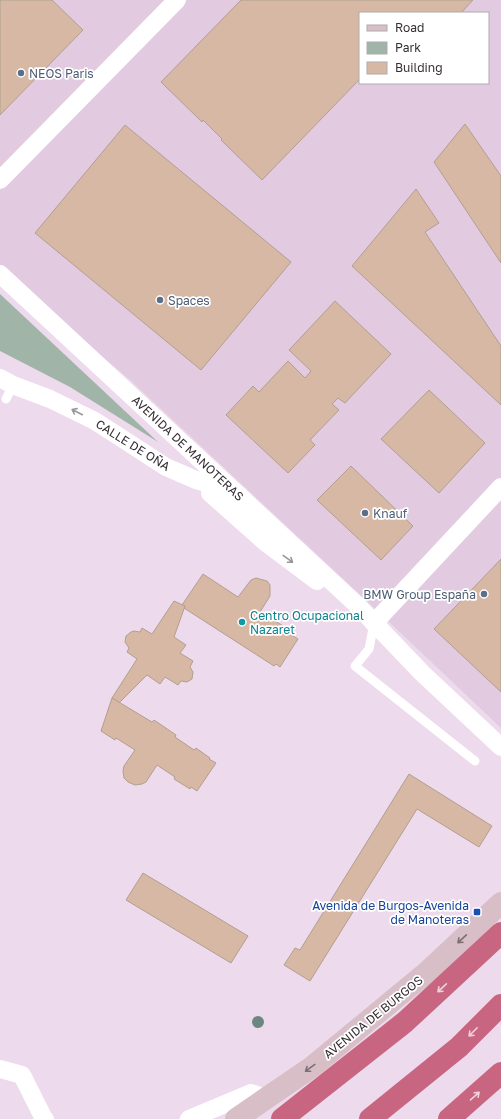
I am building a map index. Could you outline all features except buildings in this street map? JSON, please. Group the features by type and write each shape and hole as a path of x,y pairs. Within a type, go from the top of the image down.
{"highway":[{"path":"282,1119 405,1022 501,933"},
{"path":"370,1119 459,1047 501,1005"},
{"path":"449,1119 501,1073"}],"street":[{"path":"0,180 177,0"},
{"name":"AVENIDA DE MANOTERAS","path":"0,274 357,605 422,673 501,747"},
{"name":"CALLE DE OÑA","path":"6,387 50,399 95,421 166,467 196,480 217,486 270,533 298,550"},
{"path":"158,420 196,480 265,542 351,609 374,623 501,487"},
{"name":"AVENIDA DE BURGOS","path":"236,1119 312,1067 426,973 501,903"},
{"path":"0,1069 22,1075 45,1119"},
{"path":"190,1119 250,1093 257,1095 262,1101"}],"lane":[{"path":"374,623 369,649 355,666 476,761"}],"shaded area":[{"path":"0,0 501,0 501,728 129,379 0,272"}],"green space":[{"path":"0,294 158,442 70,387 0,351"}],"place":[{"name":"NEOS Paris","path":"21,73"},
{"name":"Spaces","path":"160,300"},
{"name":"Knauf","path":"365,513"},
{"name":"BMW Group España","path":"484,594"},
{"name":"Centro Ocupacional Nazaret","path":"242,622"},
{"name":"Avenida de Burgos-Avenida de Manoteras","path":"477,912"}]}
